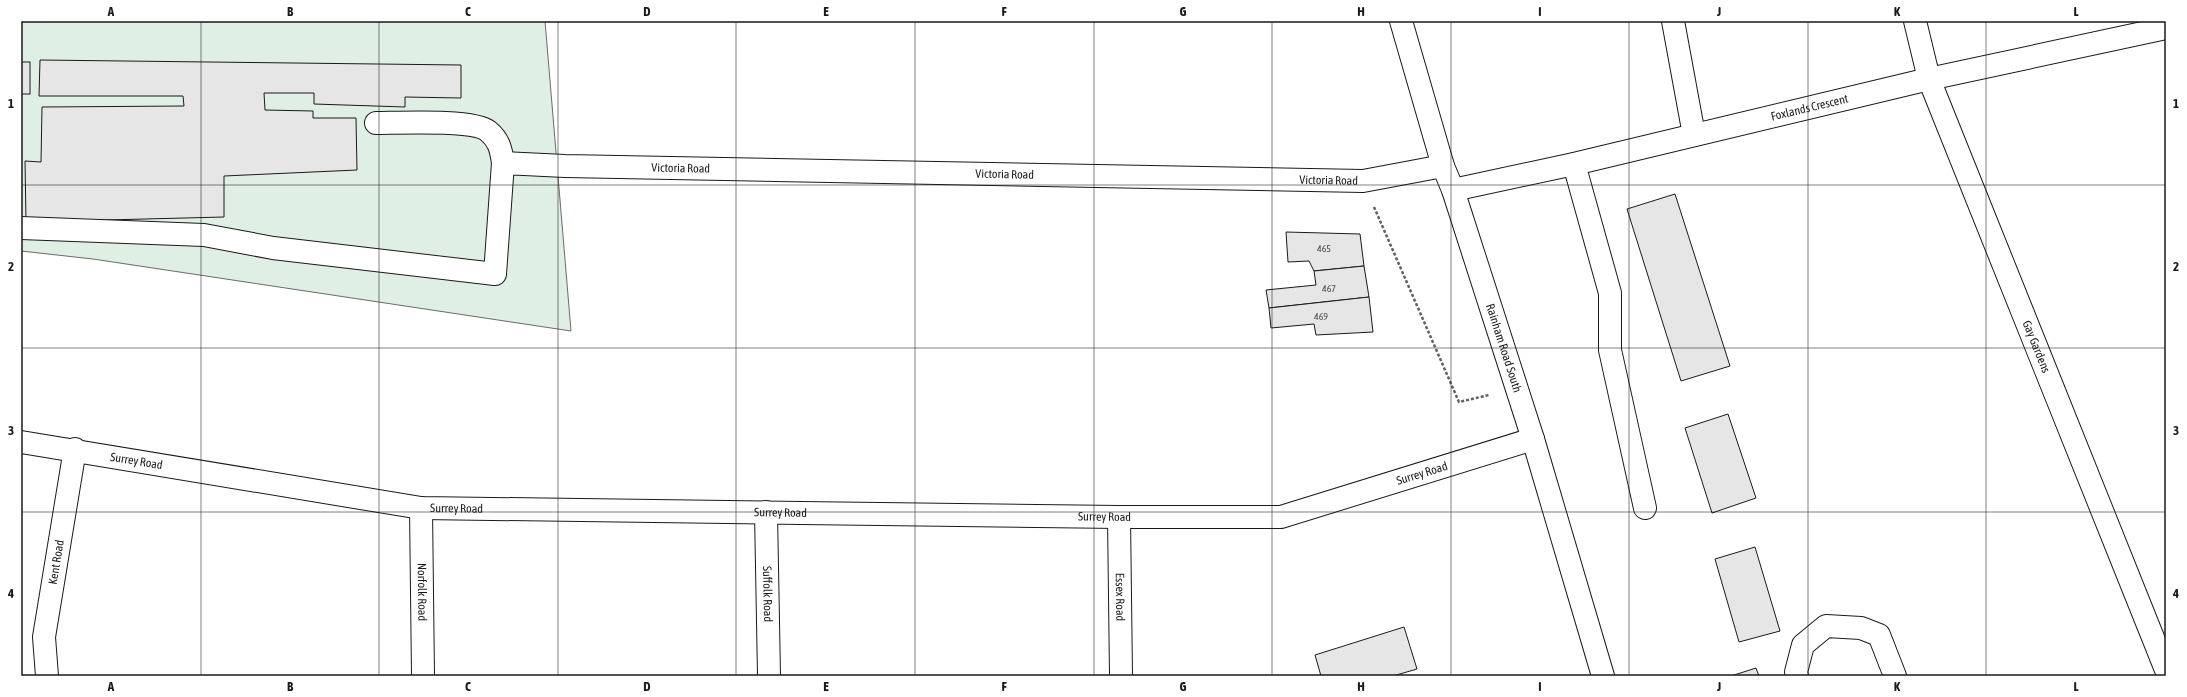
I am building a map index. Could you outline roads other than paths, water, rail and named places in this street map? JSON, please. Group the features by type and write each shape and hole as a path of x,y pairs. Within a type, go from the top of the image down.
{"street":[{"name":"Rainham Road South","path":"1401,21 1443,166 1453,190 1533,439 1603,676"},
{"path":"1673,21 1694,135"},
{"name":"Gay Gardens","path":"1915,21 1929,79 2166,670"},
{"name":"Foxlands Crescent","path":"1453,190 1574,164 1929,79 2166,28"},
{"path":"21,228 204,235 273,248 495,274 504,162 500,142 487,129 463,124 376,123"},
{"name":"Victoria Road","path":"504,162 565,166 1363,181 1443,166"},
{"path":"1574,164 1610,293 1610,350 1645,508"},
{"name":"Surrey Road","path":"21,442 75,449 421,508 1119,517 1282,517 1533,439"},
{"name":"Kent Road","path":"46,676 44,637 75,449"},
{"name":"Norfolk Road","path":"421,508 423,676"},
{"name":"Suffolk Road","path":"766,512 769,676"},
{"name":"Essex Road","path":"1119,517 1121,676"},
{"path":"1797,676 1796,672 1803,645 1826,626 1861,628 1880,635 1895,676"}]}
